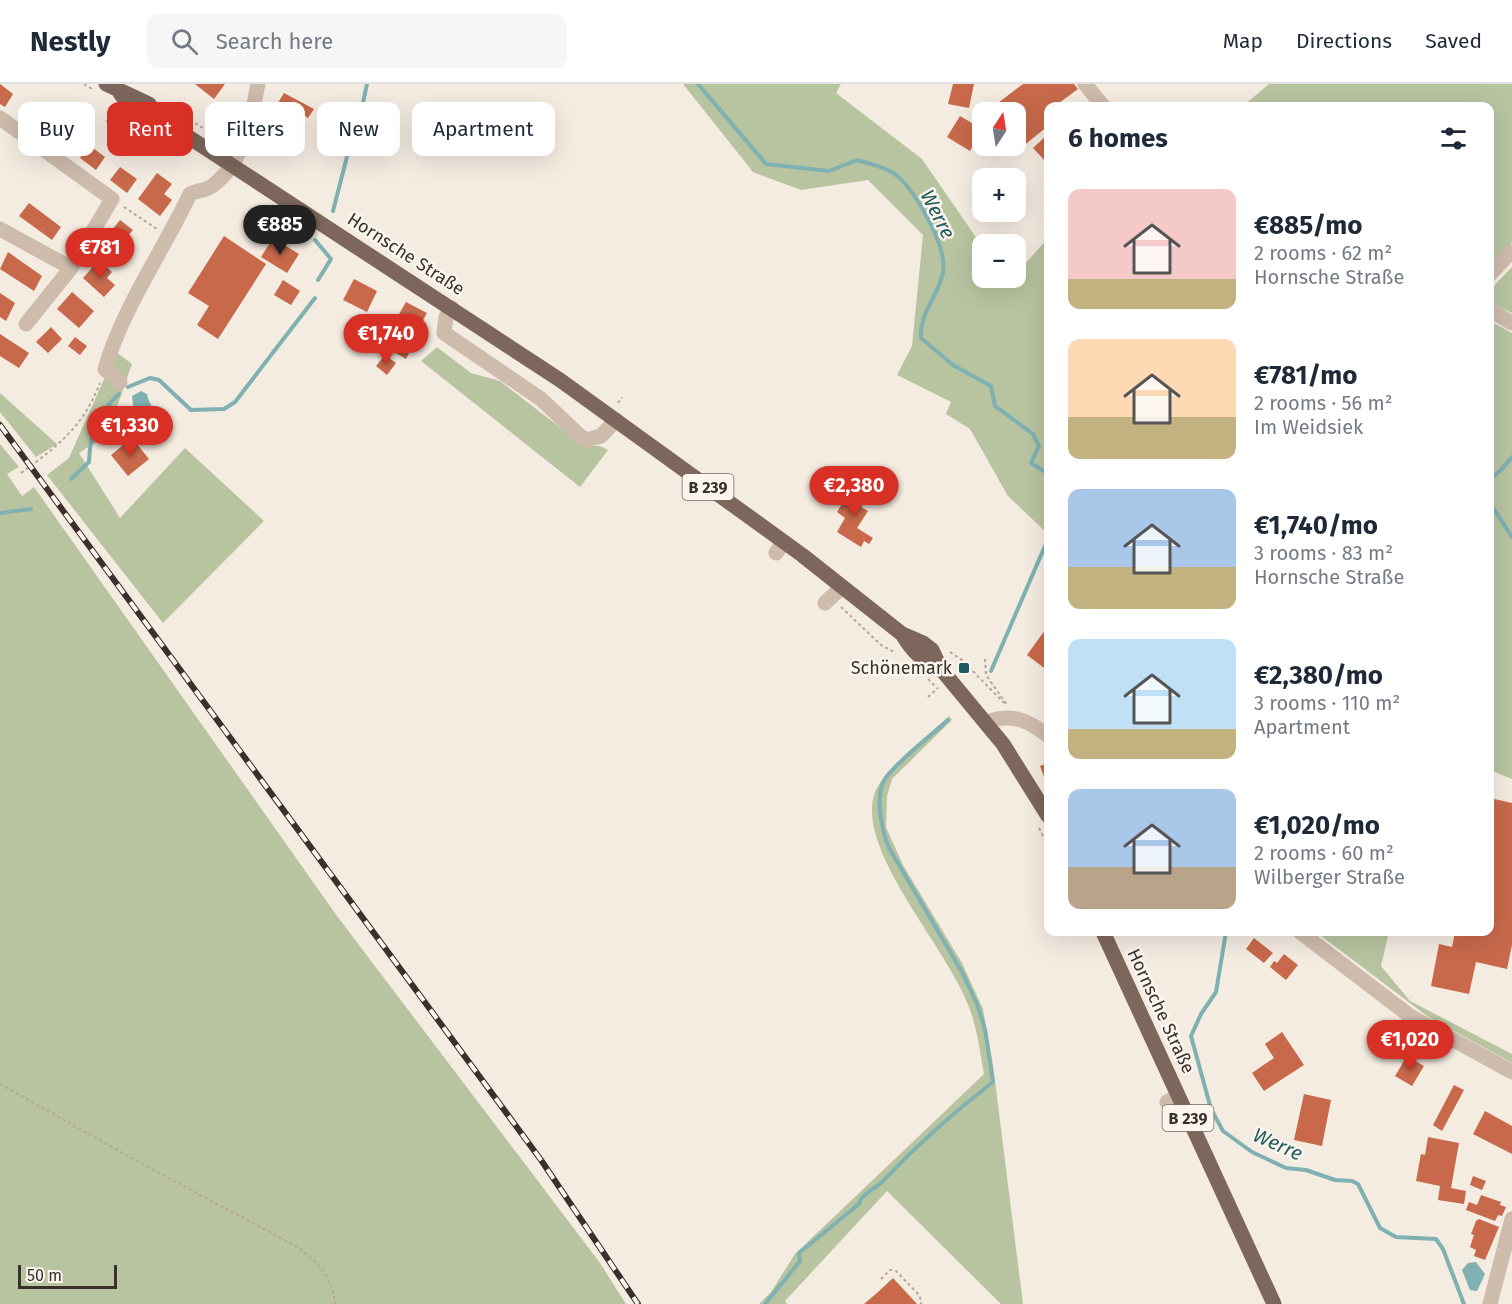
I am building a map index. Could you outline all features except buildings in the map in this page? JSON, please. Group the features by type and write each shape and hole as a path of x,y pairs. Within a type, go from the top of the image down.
{"main road":[{"name":"Hornsche Straße","path":"106,84 120,93 129,106 144,115 158,117 232,164 353,250 452,308 616,420"},
{"name":"B 239","path":"616,420 780,547 842,587 902,634 923,643 932,650 941,669 987,722 1044,822"},
{"name":"Hornsche Straße","path":"1105,936 1173,1099 1274,1304"}],"street":[{"path":"120,382 105,369 121,327 190,194 210,188 232,164 245,140 258,84"},
{"path":"1085,84 1100,102"},
{"path":"0,118 112,199 71,268 26,324"},
{"path":"0,229 71,268"},
{"path":"1494,270 1512,251"},
{"path":"452,308 446,317 444,333 541,399 580,436 586,440 601,436 616,420"},
{"path":"1494,312 1512,323"},
{"path":"825,603 842,587"},
{"path":"987,722 1009,710 1044,733"},
{"path":"1305,936 1410,1016 1512,1072"},
{"path":"1490,1304 1512,1219"}],"path":[{"path":"112,199 145,220"},
{"path":"21,474 68,437 91,406 97,389"},
{"path":"945,649 962,660 1009,710"},
{"path":"985,659 986,675 1009,710"},
{"path":"921,671 944,696"},
{"path":"0,1084 294,1245 317,1260 333,1289 335,1304"},
{"path":"881,1279 890,1270 897,1271 920,1296 921,1304"}],"green space":[{"path":"683,84 841,84 836,93 922,159 974,234 972,288 1026,288 1026,263 1044,243 1044,530 1008,496 970,429 946,414 951,402 897,375 912,346 923,235 868,180 801,190 753,172"},
{"path":"1269,84 1512,84 1512,242 1494,261 1494,102 1248,102"},
{"path":"1512,267 1512,313 1494,304 1494,286"},
{"path":"1494,323 1512,333 1512,779 1494,772"},
{"path":"437,347 471,373 500,381 584,446 600,446 608,450 580,487 421,361"},
{"path":"116,352 132,364 107,435 79,453 120,518 185,448 264,521 163,623 47,475 69,458"},
{"path":"0,393 57,444 36,457 0,412"},
{"path":"0,444 19,467 7,474 22,496 34,487 337,916 600,1263 626,1304 0,1304"},
{"path":"949,716 952,720 892,779 887,796 886,827 903,865 962,963 983,1009 993,1065 1023,1304 1001,1304 887,1191 785,1301 787,1304 759,1304 771,1292 795,1254 984,1074 969,1007 943,958 891,872 879,844 872,818 874,795 886,774"},
{"path":"1321,936 1388,936 1381,966 1410,1001 1512,1054 1512,1063 1427,1016"}],"water":[{"path":"141,391 147,394 149,402 161,421 156,427 148,425 143,420 135,420 132,396"},
{"path":"1476,1262 1485,1274 1477,1291 1470,1290 1462,1270 1468,1263"}],"waterway":[{"path":"333,211 350,145 357,131 367,84"},
{"name":"Werre","path":"698,84 766,164 829,171 857,160 888,170 904,182 929,220 941,249 943,262 941,281 923,321 921,338 953,365 991,386 995,406 1033,434 1039,446 1031,463 1044,471"},
{"path":"315,240 331,259 318,280"},
{"path":"128,387 150,378 159,380 191,410 224,409 235,402 315,298"},
{"path":"71,479 89,462 96,424 111,401 119,394"},
{"path":"96,424 103,426 123,420"},
{"path":"1494,476 1512,457"},
{"path":"0,513 31,509"},
{"path":"1494,509 1512,537"},
{"path":"991,671 1044,548"},
{"path":"765,1304 800,1261 799,1253 859,1204 865,1194 882,1182 908,1155 993,1082 985,1029 977,1004 962,972 889,848 880,814 880,795 885,779 905,757 948,720"},
{"name":"Werre","path":"1225,936 1216,992 1201,1014 1191,1036 1211,1109 1223,1131 1252,1152 1286,1168 1306,1170 1335,1180 1352,1181 1358,1184 1380,1228 1396,1237 1436,1239 1443,1249 1464,1304"}],"railway":[{"path":"0,425 541,1160 638,1304"}],"place":[{"name":"Schönemark","path":"964,668"}]}
